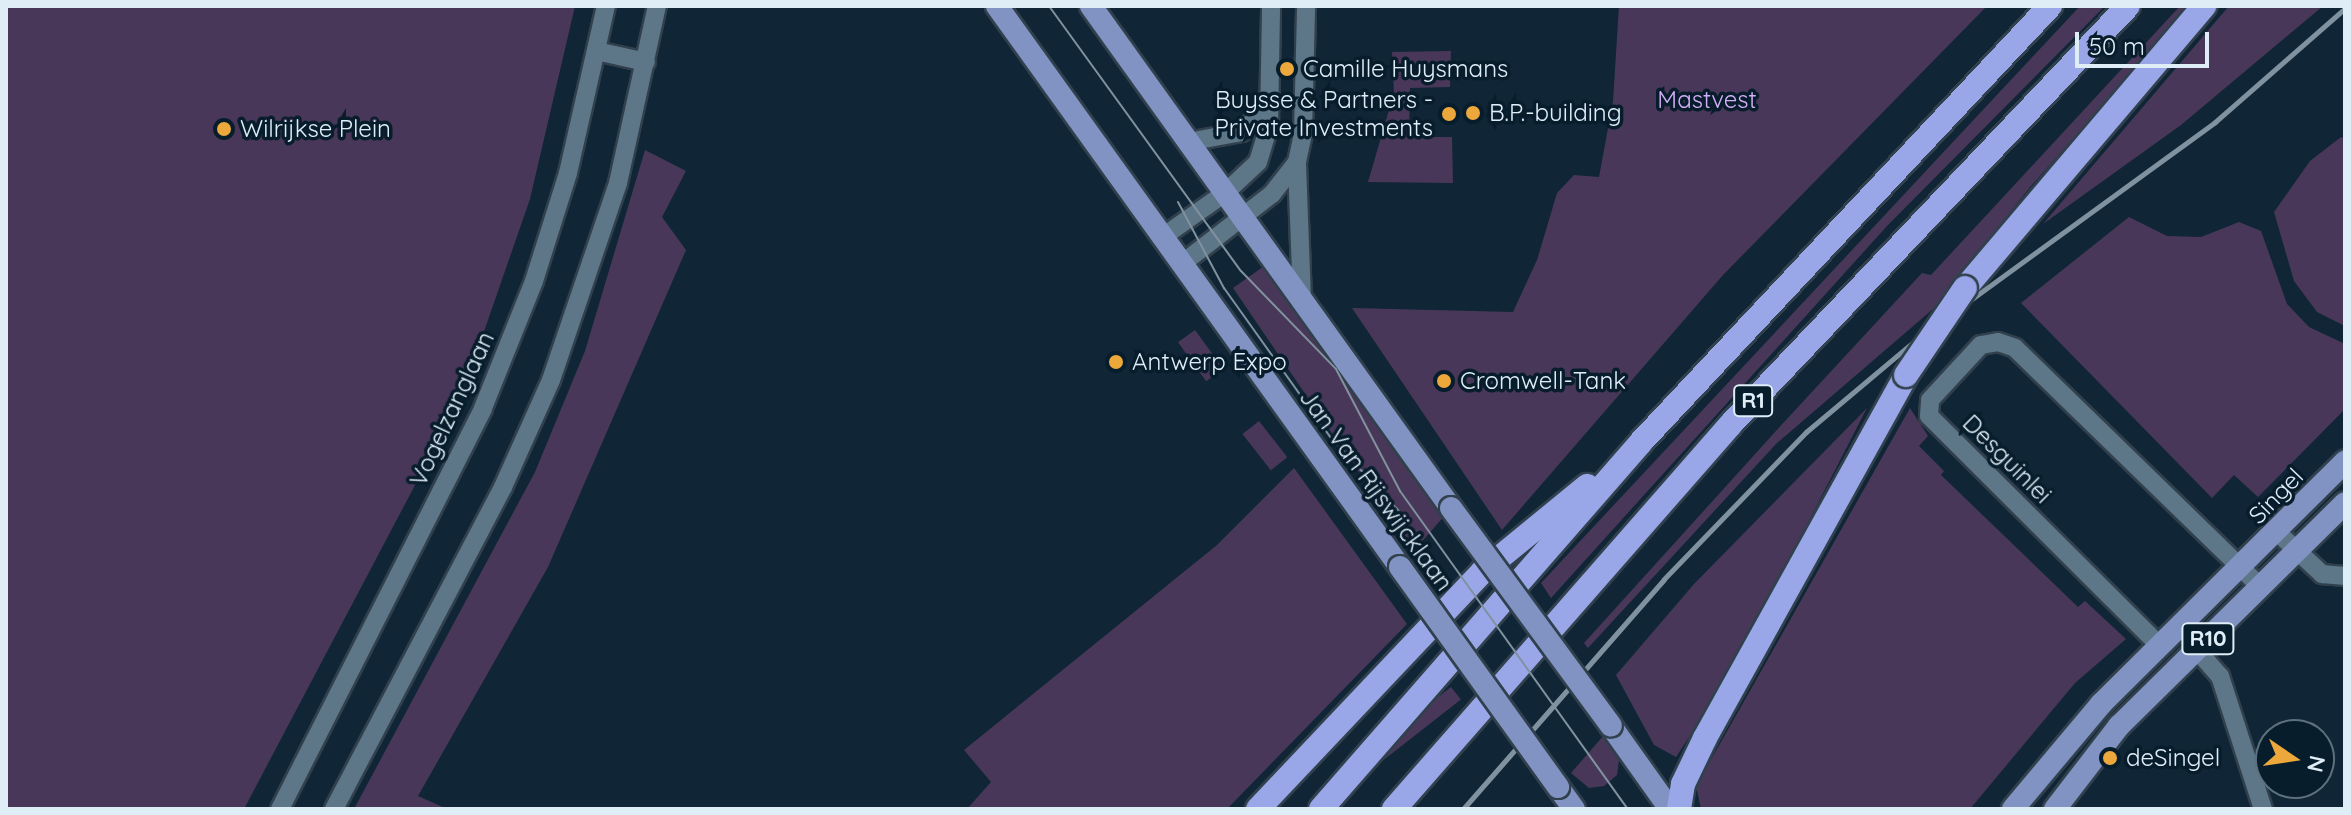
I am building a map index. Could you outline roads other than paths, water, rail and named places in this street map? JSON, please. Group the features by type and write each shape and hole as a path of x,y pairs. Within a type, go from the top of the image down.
{"highway":[{"name":"R1","path":"1321,809 1641,442 2050,6"},
{"name":"R1","path":"1394,809 1731,424 2128,6"},
{"path":"1679,809 1683,784 1705,738 1906,375 1965,288 2204,6"},
{"path":"1258,809 1482,572 1641,442"}],"main road":[{"name":"Jan Van Rijswijcklaan","path":"997,6 1574,809"},
{"name":"Jan Van Rijswijcklaan","path":"1091,6 1670,809"},
{"name":"Singel","path":"2243,566 2345,462"},
{"name":"R10","path":"2055,809 2119,726 2345,503"},
{"name":"R10","path":"2013,809 2055,753 2243,566"}],"street":[{"name":"Vogelzanglaan","path":"280,809 483,408 534,281 568,173 606,6"},
{"path":"334,809 503,487 551,380 599,248 657,6"},
{"path":"1164,236 1225,193 1258,162 1268,138 1271,6"},
{"path":"1302,300 1297,162 1303,133 1306,6"},
{"path":"596,51 646,62"},
{"path":"1188,142 1242,132 1270,105"},
{"path":"1183,263 1272,194 1297,162"},
{"name":"Desguinlei","path":"2160,646 1929,416 1930,400 1981,345 1998,342 2015,348 2243,566 2261,587"},
{"path":"2277,532 2322,574 2345,576"},
{"path":"2197,650 2220,676 2263,809"}],"tram line":[{"path":"1049,6 1241,271 1336,369 1400,491 1628,809"},
{"path":"1178,202 1224,288 1331,438 1408,521"}],"railway":[{"path":"1463,809 1664,579 1806,432 1918,338 2215,122 2345,8"}],"place":[{"name":"Camille Huysmans","path":"1287,69"},
{"name":"B.P.-building","path":"1473,113"},
{"name":"Buysse & Partners - Private Investments","path":"1449,114"},
{"name":"Wilrijkse Plein","path":"224,129"},
{"name":"Antwerp Expo","path":"1116,362"},
{"name":"Cromwell-Tank","path":"1444,381"},
{"name":"deSingel","path":"2110,758"}],"park label":[{"name":"Mastvest","path":"1707,100"}]}
